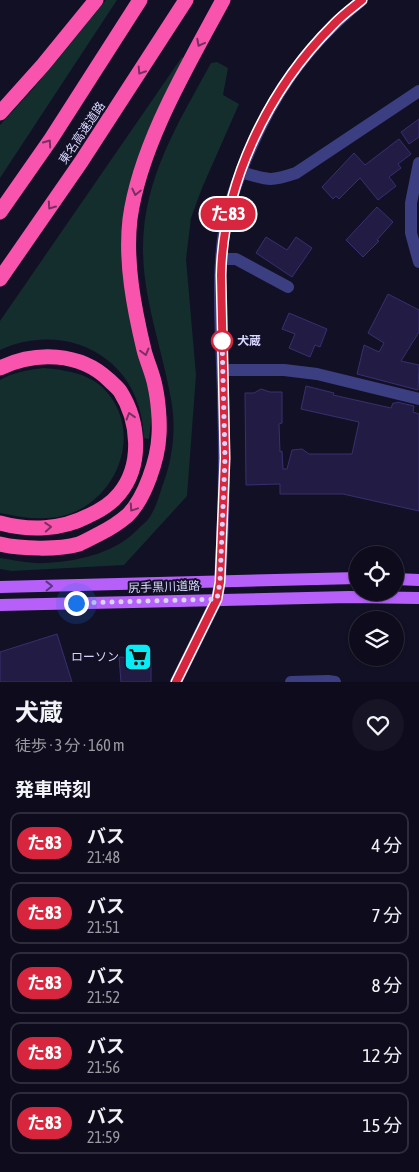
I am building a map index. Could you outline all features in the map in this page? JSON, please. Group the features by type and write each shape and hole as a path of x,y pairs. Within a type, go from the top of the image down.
{"highway":[{"path":"0,113 43,65 96,0"},
{"name":"東名高速道路","path":"0,212 51,139 140,0"},
{"name":"東名高速道路","path":"0,279 82,162 186,0"},
{"path":"0,544 17,548 78,544 106,530 128,515 144,491 153,467 159,435 155,386 144,350 128,255 130,218 141,172 163,114 223,0"},
{"path":"0,368 13,362 34,357 60,357 84,362 104,375 119,390 131,414 136,444 131,471 119,494 100,510 78,522 48,529 0,523"}],"main road":[{"name":"尻手黒川道路","path":"0,587 349,578"},
{"path":"404,579 419,580"},
{"name":"尻手黒川道路","path":"0,605 217,599 419,598"}],"street":[{"path":"176,682 217,599 220,582 225,458 221,307 222,259 229,208 256,136 293,71 334,23 362,0"},
{"path":"241,172 265,180 275,180 296,173 419,91"},
{"path":"419,163 411,203 411,233 419,262"},
{"path":"222,259 236,260 288,287"},
{"path":"222,370 284,370 317,374 419,399"},
{"path":"291,682 328,680 335,682"}],"green space":[{"path":"106,0 117,0 0,178 0,125 28,95"},
{"path":"182,57 185,59 129,198 152,414 149,439 144,438 141,415 133,392 121,374 106,359 87,348 67,342 45,340 22,342 0,350 0,321"},
{"path":"217,62 228,68 223,95 239,104 202,188 191,218 186,259 196,375 187,496 124,565 12,571 0,569 0,558 45,563 84,558 97,554 121,543 148,519 154,509 168,467 174,426 172,405 146,288 143,249 145,223 149,199 165,152 186,108 211,63"},
{"path":"44,368 82,375 102,387 115,403 122,420 124,439 121,457 114,475 104,490 89,503 72,513 54,518 27,518 0,513 0,380 16,373"}],"building":[{"path":"419,119 419,137 409,144 401,132"},
{"path":"399,139 411,154 398,164 401,168 389,177 396,186 378,200 360,178 339,199 336,196 333,199 322,187 354,153 365,165"},
{"path":"377,207 393,222 377,240 379,241 363,257 346,240"},
{"path":"266,237 287,250 296,237 312,248 292,277 256,253"},
{"path":"388,294 419,310 419,332 401,361 419,365 418,390 357,374 364,345 379,352 384,343 368,333"},
{"path":"289,313 327,329 320,347 315,345 310,357 289,348 295,334 282,329"},
{"path":"306,386 334,393 333,395 391,408 393,403 397,402 414,406 413,412 419,414 419,511 343,494 280,494 280,484 246,485 245,393 254,393 261,389 270,392 282,392 282,423 279,424 283,469 287,469 292,450 302,449 309,454 352,454 359,422 301,409"},
{"path":"57,634 72,682 0,682 0,652"},
{"path":"119,657 151,659 151,682 121,682"}],"bus line":[{"name":"た83","path":"176,682 217,599 220,582 225,458 221,275 224,234 229,208 256,136 274,101 293,71 334,23 362,0"}],"place":[{"name":"犬蔵","path":"222,341"},
{"name":"ローソン","path":"138,657"}],"route":[{"path":"76,603 217,599 220,582 224,515 225,458 222,338 222,341"}]}
